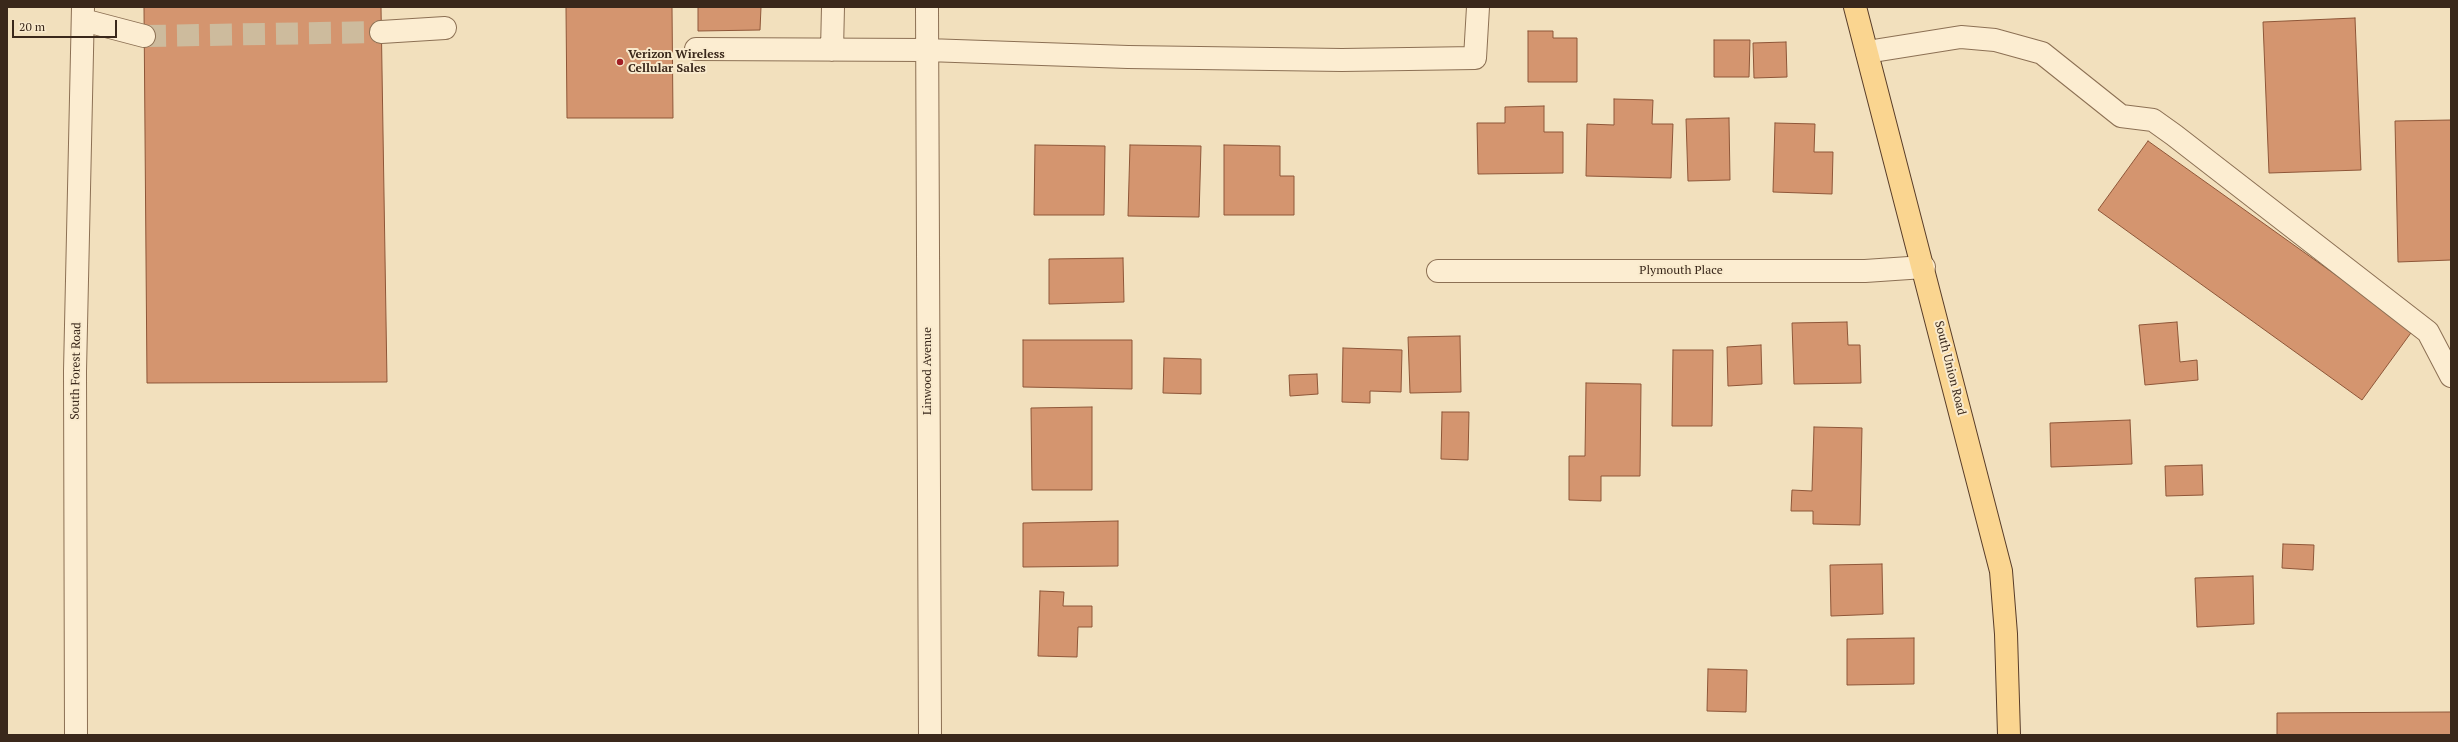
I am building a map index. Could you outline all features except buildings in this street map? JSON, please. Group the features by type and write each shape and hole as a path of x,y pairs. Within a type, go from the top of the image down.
{"main road":[{"name":"South Union Road","path":"1854,7 1924,268 2001,571 2006,634 2009,735"}],"street":[{"path":"832,50 833,7"},
{"name":"Linwood Avenue","path":"927,7 930,735"},
{"path":"696,49 927,50 1128,57 1318,60 1475,58 1478,7"},
{"path":"83,14 144,36"},
{"name":"South Forest Road","path":"76,735 75,370 83,14"},
{"path":"381,32 445,28"},
{"path":"1867,52 1961,37 1995,40 2042,53 2121,116 2153,120 2174,135 2428,332 2451,376"},
{"name":"Plymouth Place","path":"1438,271 1865,271 1924,268"}],"tunnel":[{"path":"144,36 381,32"}],"place":[{"name":"Verizon Wireless Cellular Sales","path":"620,62"}]}
